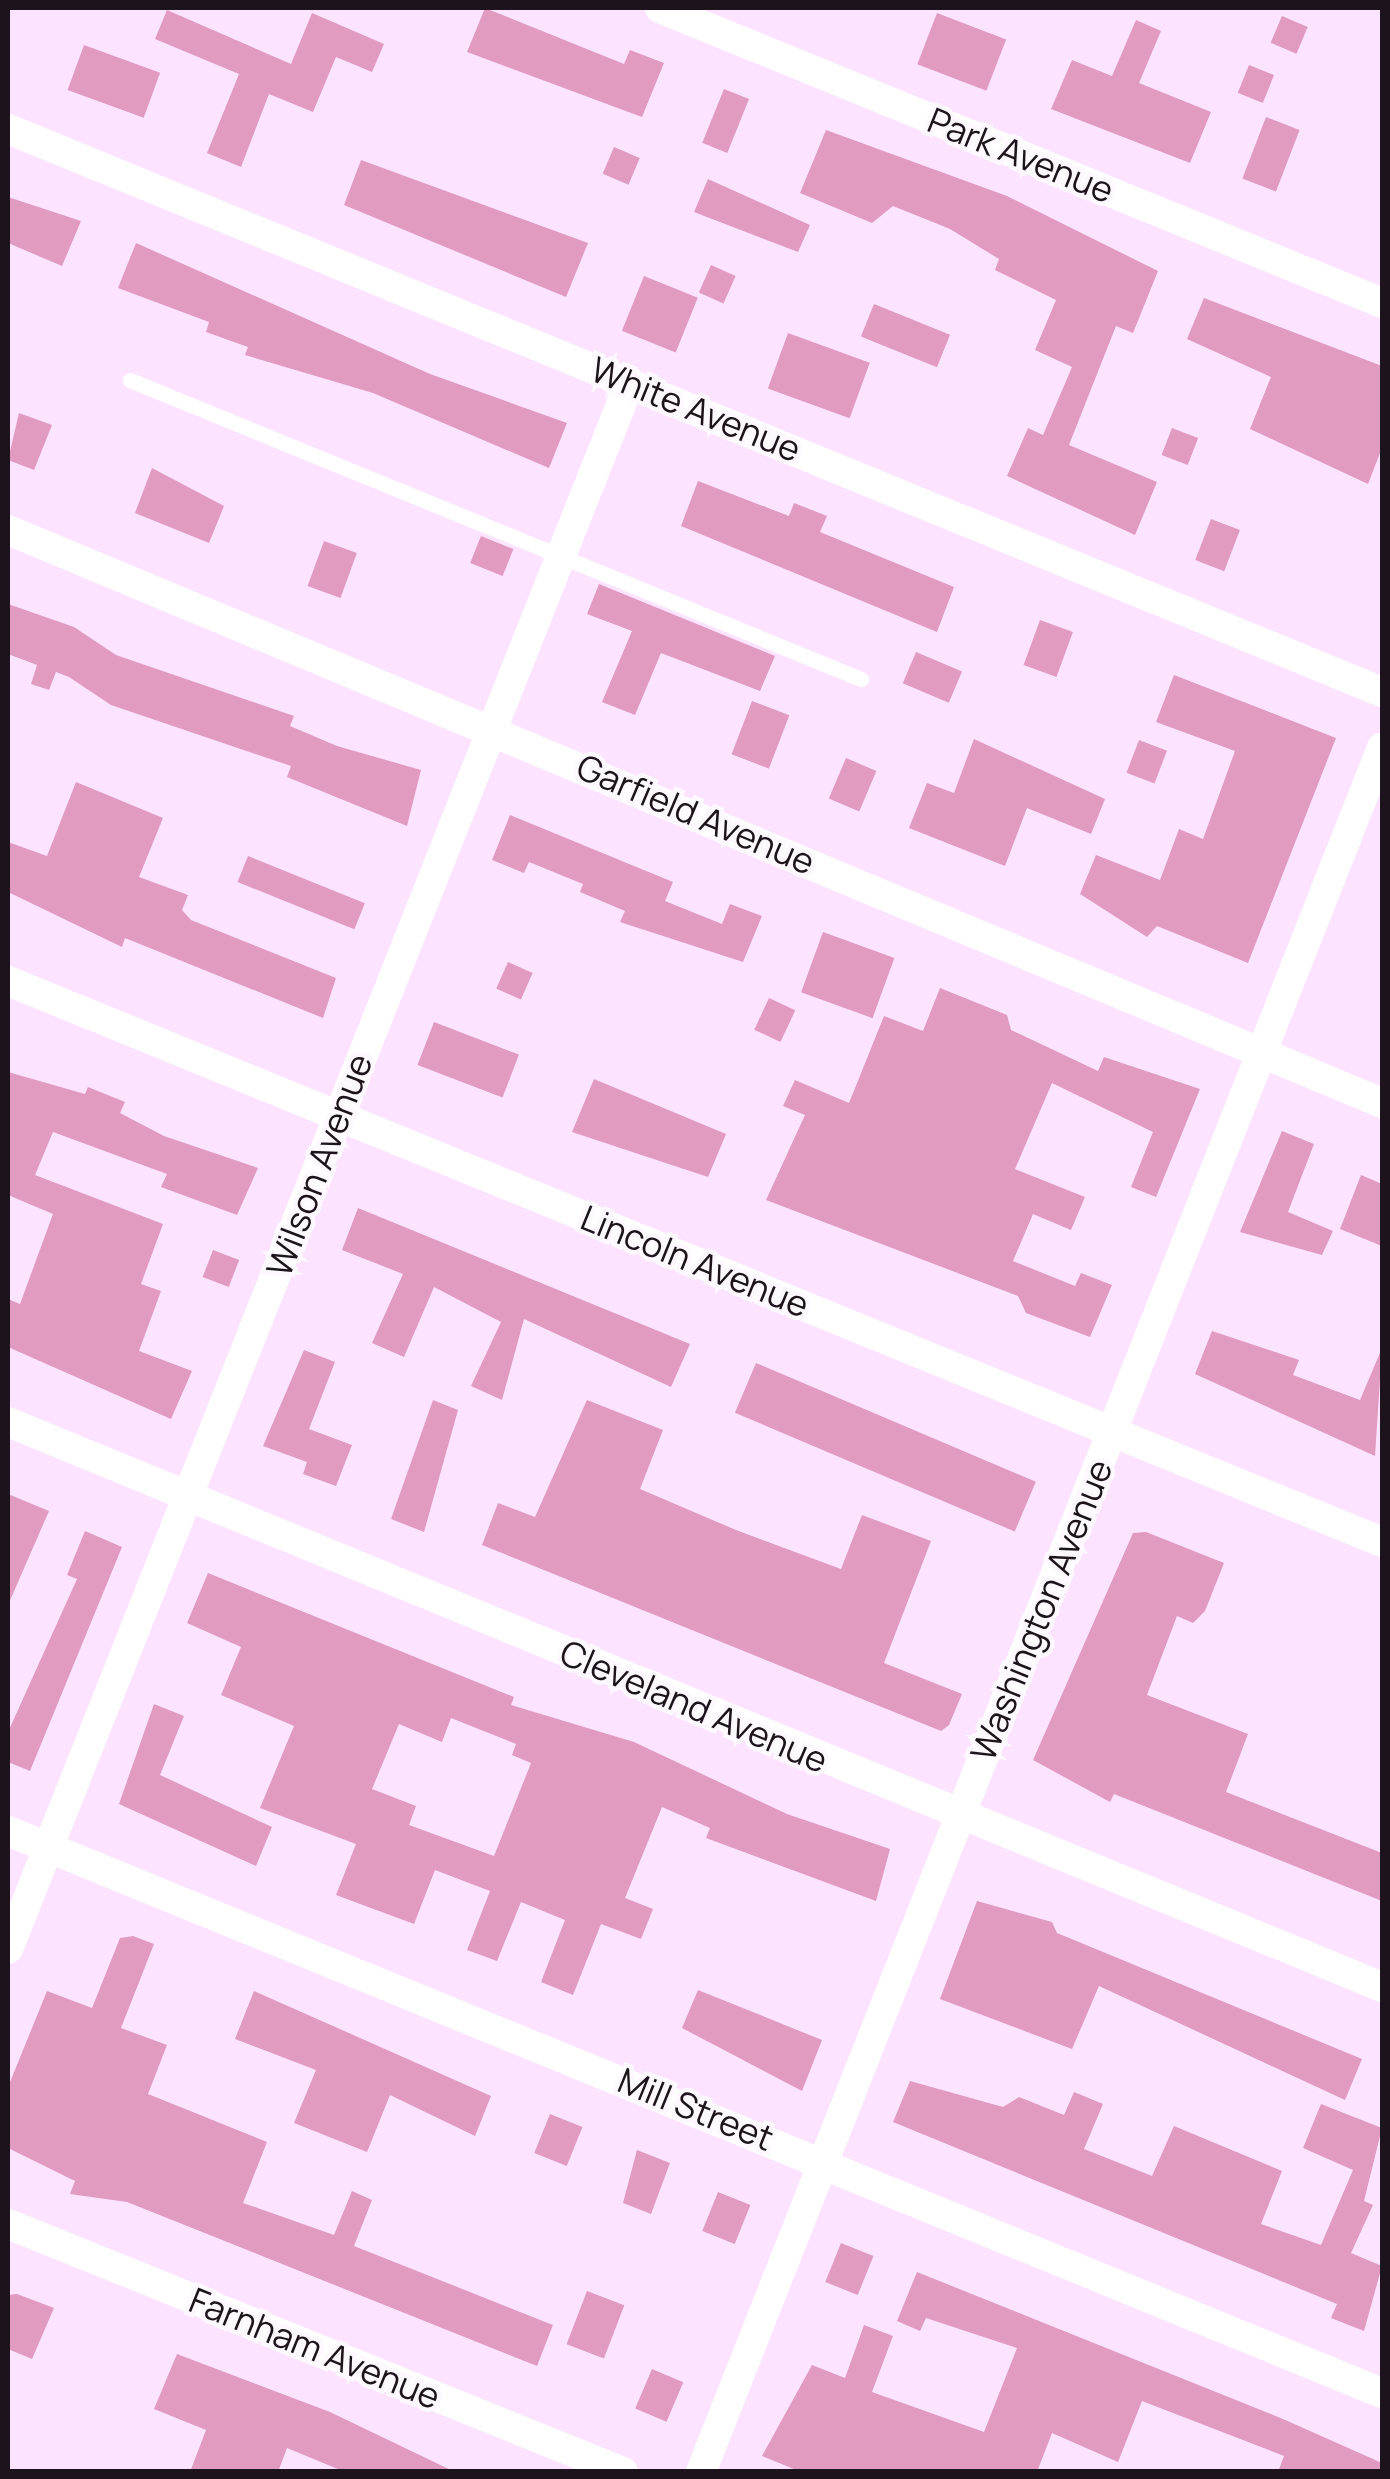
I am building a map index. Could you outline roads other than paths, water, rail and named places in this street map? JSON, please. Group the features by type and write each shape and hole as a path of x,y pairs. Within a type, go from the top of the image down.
{"street":[{"name":"Park Avenue","path":"660,8 1382,303"},
{"name":"White Avenue","path":"8,130 1382,692"},
{"name":"Wilson Avenue","path":"8,1949 630,382"},
{"name":"Garfield Avenue","path":"8,530 1382,1103"},
{"name":"Washington Avenue","path":"701,2472 1382,748"},
{"name":"Lincoln Avenue","path":"8,981 1382,1542"},
{"name":"Cleveland Avenue","path":"8,1422 1382,1987"},
{"name":"Mill Street","path":"8,1831 823,2161 1382,2393"},
{"name":"Farnham Avenue","path":"8,2224 623,2472"}],"lane":[{"path":"130,380 861,680"}]}
